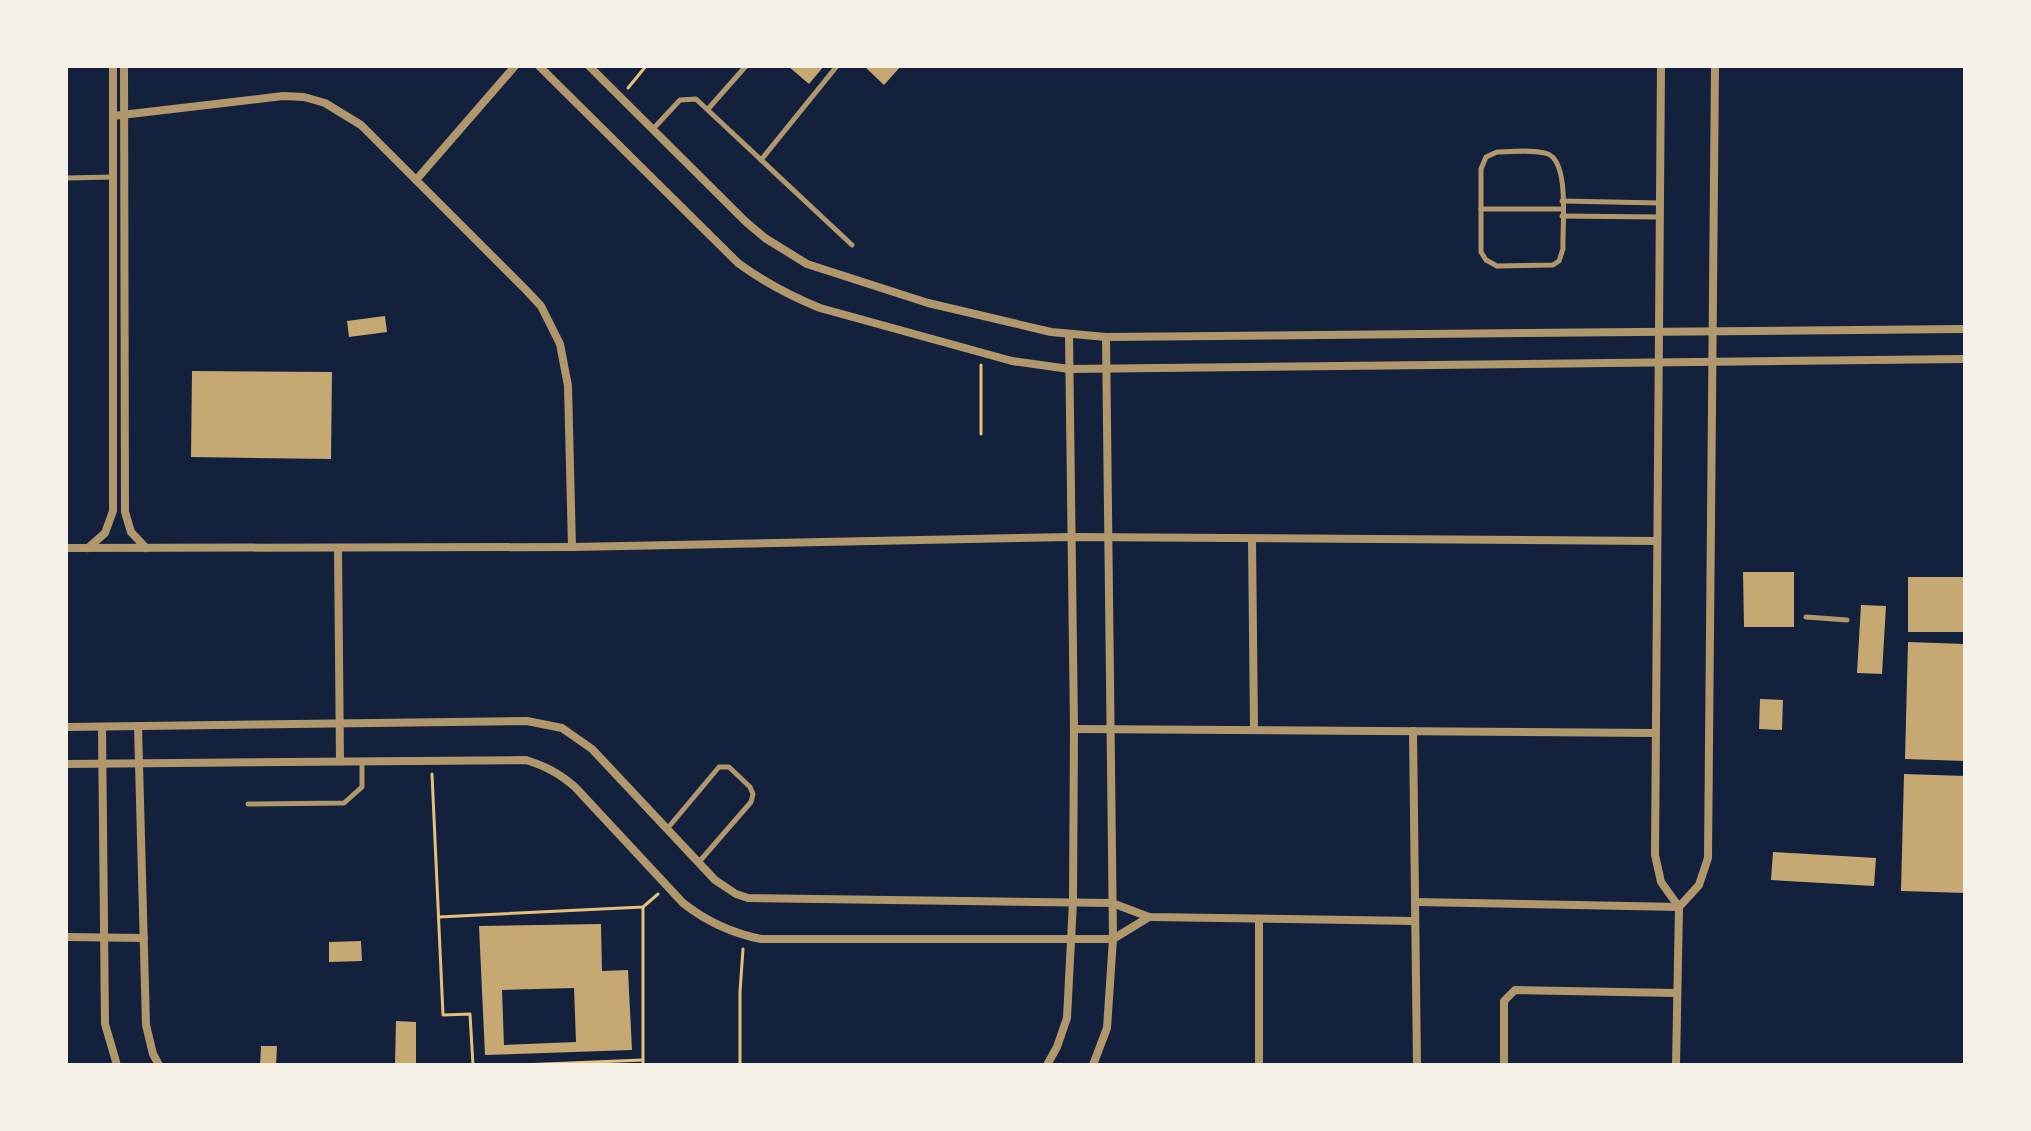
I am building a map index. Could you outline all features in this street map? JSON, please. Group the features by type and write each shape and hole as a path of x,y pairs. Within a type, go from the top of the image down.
{"street":[{"path":"88,548 105,533 113,511 113,66"},
{"path":"124,66 125,512 131,532 146,548"},
{"path":"416,180 515,66"},
{"path":"539,66 738,263 757,277 820,308 1031,365 1069,369 1965,359"},
{"path":"589,66 746,222 765,238 807,264 928,303 1069,334 1106,337 1965,329"},
{"path":"1661,66 1655,864 1666,891 1679,907 1676,1065"},
{"path":"1415,902 1679,907 1699,885 1708,858 1715,66"},
{"path":"113,116 283,96 304,97 325,103 361,125 541,306 560,344 568,386 572,547"},
{"path":"1047,1065 1067,1018 1072,939 1074,729 1069,334"},
{"path":"1093,1065 1107,1028 1113,939 1106,337"},
{"path":"66,548 572,547 1072,537 1657,541"},
{"path":"1252,539 1254,730"},
{"path":"338,548 340,761"},
{"path":"66,727 527,721 562,728 592,749 725,888 748,898 1112,903 1149,917 1415,921"},
{"path":"138,726 146,1025 159,1065"},
{"path":"102,727 105,1024 117,1065"},
{"path":"1074,729 1655,733"},
{"path":"1413,731 1417,1065"},
{"path":"66,764 526,760 552,770 575,787 667,886 701,917 744,936 761,939 1113,939 1149,917"},
{"path":"1259,919 1259,1065"},
{"path":"66,937 144,938"},
{"path":"1504,1065 1504,1001 1515,990 1677,993"}],"lane":[{"path":"708,109 746,66"},
{"path":"761,160 837,66"},
{"path":"653,129 680,100 696,99 852,245"},
{"path":"1491,153 1543,153 1552,156 1560,167 1562,256 1553,265 1497,266 1486,260 1481,252 1481,209 1482,162 1491,153"},
{"path":"66,178 113,177"},
{"path":"1481,209 1562,209 1660,203"},
{"path":"1562,209 1659,217"},
{"path":"1806,617 1847,620"},
{"path":"248,804 344,803 362,787 362,761"},
{"path":"667,829 719,767 729,767 750,787 753,794 751,802 698,863"}],"path":[{"path":"620,98 646,66"},
{"path":"981,352 981,434"},
{"path":"431,760 443,1015 470,1014 473,1065"},
{"path":"438,917 643,907 667,886"},
{"path":"520,1065 643,1063 643,907"},
{"path":"740,1065 744,936"}],"building":[{"path":"788,66 824,66 809,84"},
{"path":"864,66 901,66 884,85"},
{"path":"385,316 387,332 349,337 347,321"},
{"path":"192,371 332,372 331,459 191,457"},
{"path":"1743,572 1794,572 1794,627 1744,627"},
{"path":"1908,577 1965,577 1965,632 1908,632"},
{"path":"1861,605 1886,606 1882,674 1857,673"},
{"path":"1908,642 1965,644 1965,761 1905,759"},
{"path":"1760,699 1783,700 1782,730 1759,729"},
{"path":"1904,774 1965,776 1965,893 1901,891"},
{"path":"1773,852 1876,858 1874,886 1771,880"},
{"path":"601,924 602,971 628,970 632,1050 485,1055 479,926","holes":["574,988 576,1042 504,1045 502,990"]},
{"path":"361,941 362,961 329,962 329,942"},
{"path":"396,1021 416,1022 416,1065 395,1065"},
{"path":"261,1046 277,1046 276,1065 260,1065"}]}
